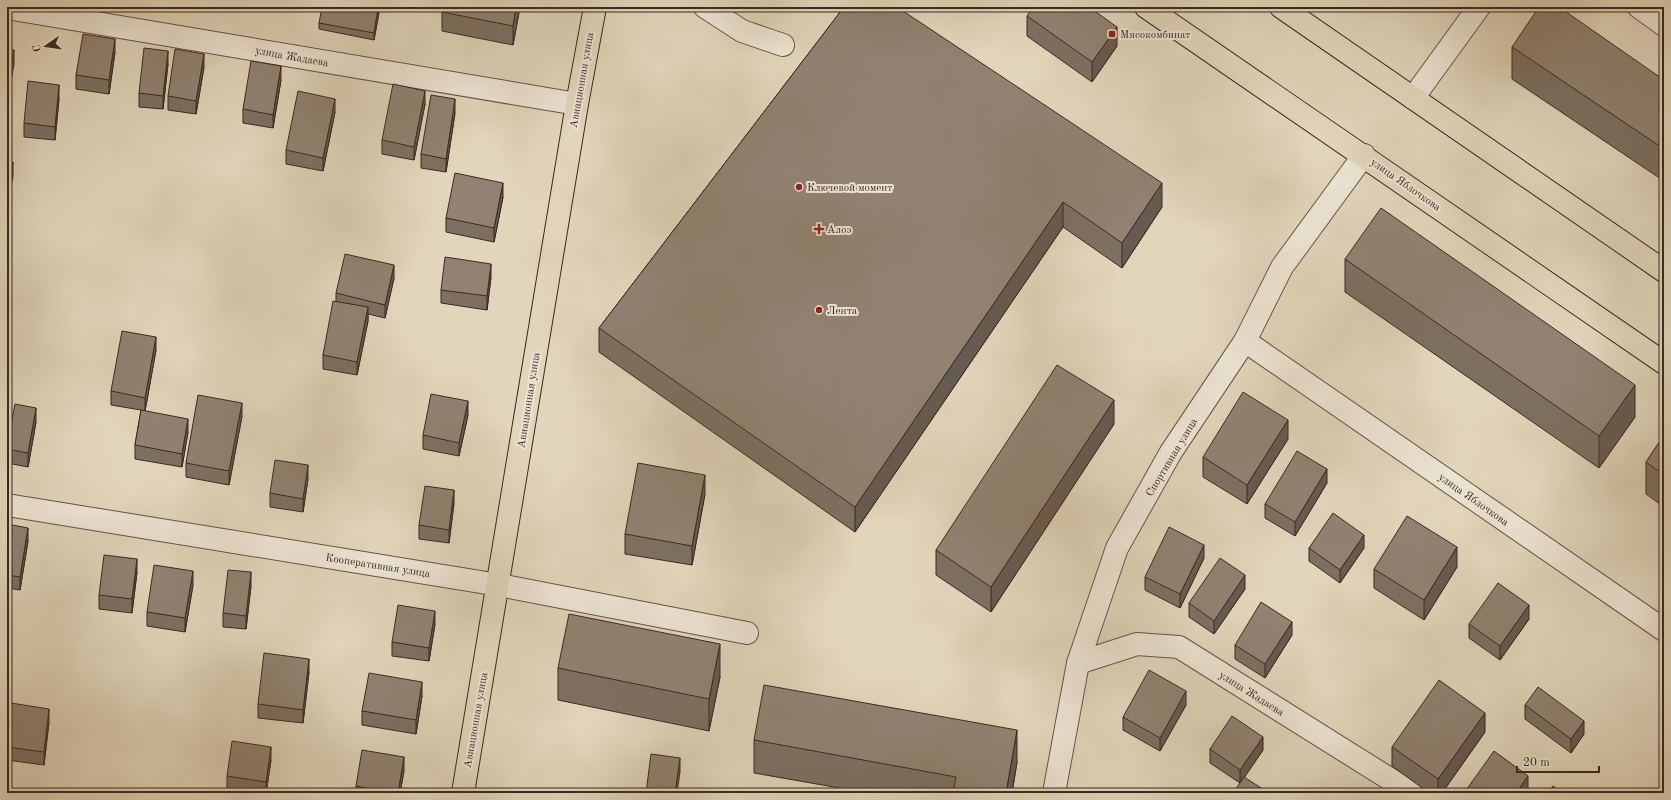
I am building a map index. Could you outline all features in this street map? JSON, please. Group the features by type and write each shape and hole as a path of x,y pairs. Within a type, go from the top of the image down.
{"main road":[{"name":"Авиационная улица","path":"463,793 577,104 595,7"},
{"name":"улица Яблочкова","path":"1146,7 1364,155 1664,363"},
{"path":"1281,7 1664,271"}],"street":[{"path":"705,7 742,31 784,45"},
{"path":"1413,98 1479,7"},
{"path":"1639,7 1664,25"},
{"name":"улица Жадаева","path":"7,8 577,104"},
{"name":"Спортивная улица","path":"1054,793 1078,663 1117,548 1171,452 1245,341 1282,267 1364,155"},
{"name":"улица Яблочкова","path":"1245,341 1664,630"},
{"name":"Кооперативная улица","path":"7,505 498,585 747,633"},
{"name":"улица Жадаева","path":"1078,663 1137,644 1179,647 1412,793"}],"building":[{"path":"322,7 378,7 374,33 319,23"},
{"path":"443,7 516,7 513,26 442,12"},
{"name":"Лента","path":"844,7 897,7 1162,183 1122,243 1063,202 855,507 599,328"},
{"path":"1033,7 1089,7 1117,27 1092,62 1027,16"},
{"path":"1539,7 1559,7 1664,80 1664,149 1512,47"},
{"path":"83,34 115,39 109,80 76,75"},
{"path":"144,48 168,51 163,96 139,93"},
{"path":"7,49 14,50 7,89"},
{"path":"175,49 204,54 196,101 168,96"},
{"path":"251,61 281,66 273,115 243,109"},
{"path":"28,81 59,85 55,127 24,123"},
{"path":"393,84 425,91 414,147 382,140"},
{"path":"298,91 335,99 323,158 286,150"},
{"path":"431,95 455,99 446,159 421,154"},
{"path":"7,161 13,162 7,194"},
{"path":"455,173 503,183 494,228 446,218"},
{"path":"1381,208 1635,385 1599,436 1345,259"},
{"path":"345,254 394,265 385,305 336,293"},
{"path":"445,257 491,264 487,296 441,290"},
{"path":"333,301 368,307 357,362 323,355"},
{"path":"122,331 156,337 145,398 111,391"},
{"path":"1057,365 1114,400 991,587 936,550"},
{"path":"1243,392 1288,420 1247,485 1203,457"},
{"path":"431,394 468,401 459,443 423,435"},
{"path":"198,395 242,403 229,471 186,463"},
{"path":"15,404 36,408 28,453 7,449"},
{"path":"141,410 188,419 182,454 135,445"},
{"path":"1664,435 1664,475 1646,462"},
{"path":"1297,451 1327,469 1295,522 1265,504"},
{"path":"275,460 308,465 303,499 270,493"},
{"path":"638,463 705,475 692,546 625,534"},
{"path":"425,486 454,490 449,530 419,525"},
{"path":"1333,513 1364,535 1340,570 1309,548"},
{"path":"1407,516 1457,547 1424,600 1374,569"},
{"path":"7,524 28,528 20,577 7,575"},
{"path":"1169,527 1204,545 1180,594 1145,577"},
{"path":"104,555 137,559 132,599 99,595"},
{"path":"1220,558 1245,575 1214,621 1189,603"},
{"path":"154,565 193,571 185,618 147,612"},
{"path":"228,570 251,572 246,616 223,613"},
{"path":"1498,583 1529,605 1500,646 1469,624"},
{"path":"1261,602 1292,622 1265,664 1235,645"},
{"path":"398,605 435,611 429,648 392,642"},
{"path":"569,614 720,644 709,699 558,668"},
{"path":"264,653 309,659 303,710 258,704"},
{"path":"1149,670 1186,691 1160,738 1123,717"},
{"path":"369,673 422,682 416,720 362,711"},
{"path":"1439,680 1485,713 1438,779 1392,747"},
{"path":"764,685 1017,730 1006,793 953,793 956,777 754,740"},
{"path":"1538,687 1584,721 1571,739 1525,705"},
{"path":"11,703 49,709 44,752 7,747 7,730"},
{"path":"1232,716 1263,737 1240,770 1210,749"},
{"path":"232,741 271,747 266,782 227,776"},
{"path":"362,750 404,757 398,793 356,786"},
{"path":"1494,751 1528,776 1516,793 1464,793"},
{"path":"651,754 680,758 675,793 646,793"},
{"path":"1244,777 1269,793 1233,793"},
{"path":"1553,786 1562,793 1548,793"}],"place":[{"name":"Мясокомбинат","path":"1112,34"},
{"name":"Ключевой момент","path":"799,187"},
{"name":"Алоэ","path":"819,229"},
{"name":"Лента","path":"819,310"}]}
